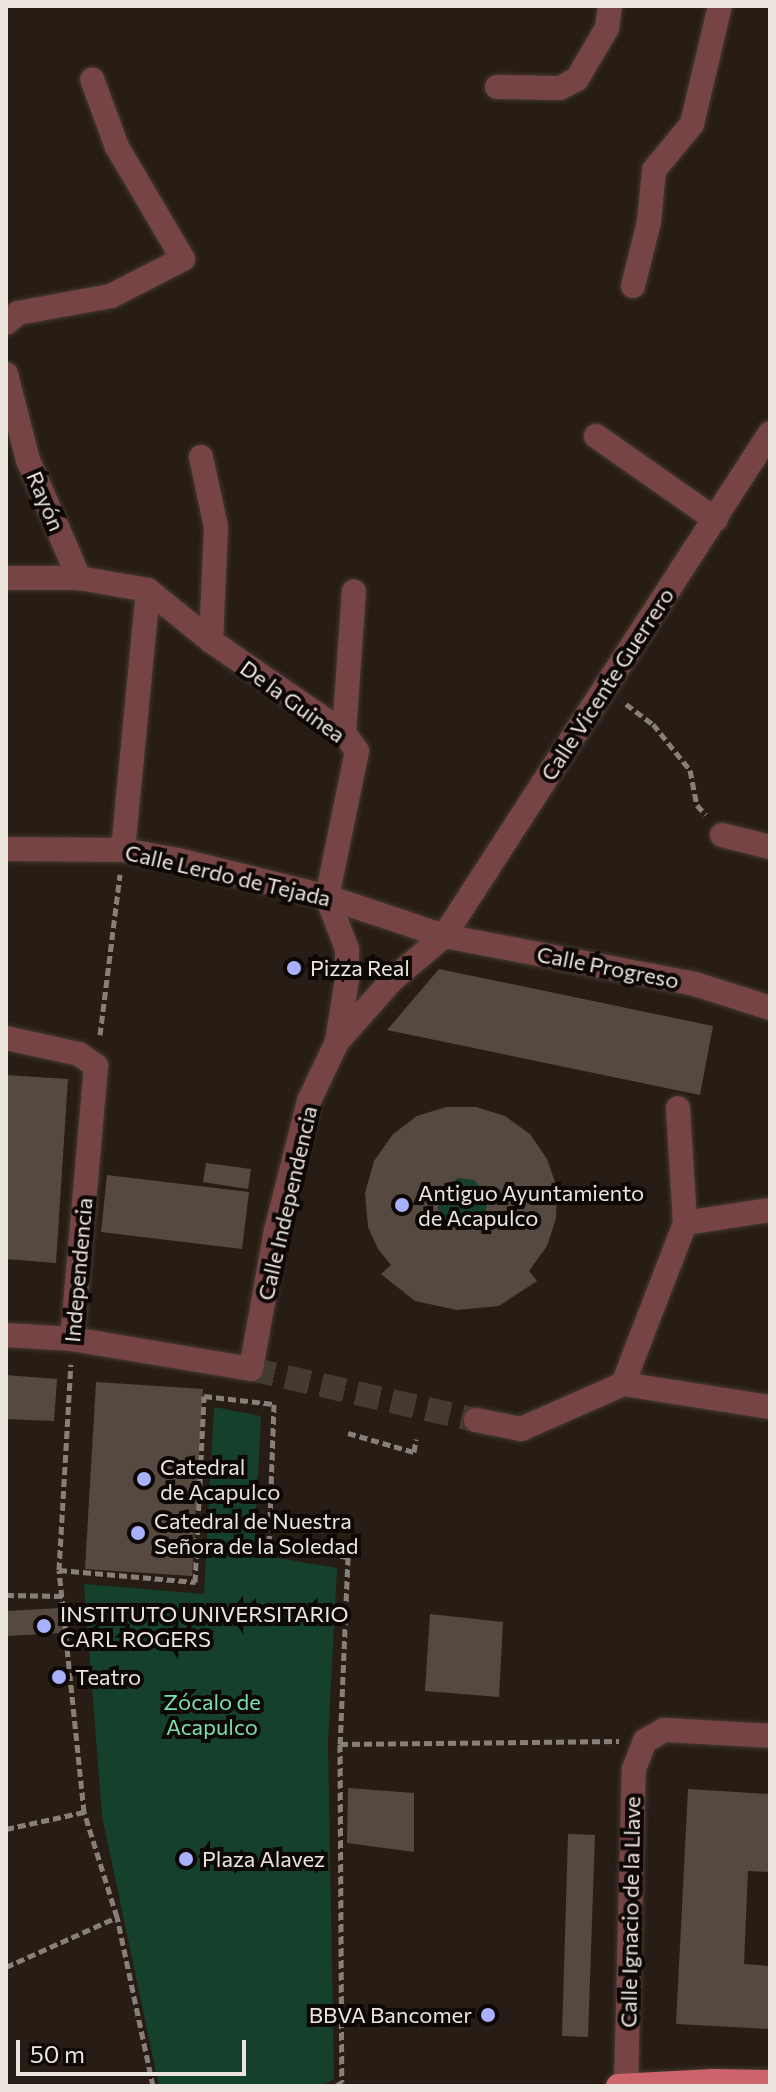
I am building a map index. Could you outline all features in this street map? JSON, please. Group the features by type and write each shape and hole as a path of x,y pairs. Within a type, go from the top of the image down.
{"main road":[{"path":"618,2086 770,2082"}],"street":[{"path":"633,286 649,222 654,170 692,124 720,6"},
{"path":"497,87 560,88 577,79 609,17"},
{"path":"6,323 18,313 111,296 183,259 117,147 92,79"},
{"name":"Rayón","path":"6,374 28,460 79,578"},
{"name":"Calle Vicente Guerrero","path":"444,936 602,687 716,520 770,433"},
{"path":"596,436 716,520"},
{"path":"201,457 216,527 211,641"},
{"path":"6,578 79,578 148,590 123,850"},
{"name":"De la Guinea","path":"148,590 211,641 344,733 357,751 327,897"},
{"path":"344,733 354,591"},
{"path":"722,835 770,847"},
{"name":"Calle Lerdo de Tejada","path":"6,849 123,850 327,897 444,936"},
{"name":"Calle Independencia","path":"72,1339 251,1369 276,1230 305,1116 337,1042 347,980 347,949 327,897"},
{"name":"Calle Progreso","path":"444,936 695,984 770,1008"},
{"name":"Calle Independencia","path":"337,1042 393,979 444,936"},
{"path":"6,1038 79,1054 96,1066"},
{"name":"Independencia","path":"72,1339 96,1066"},
{"path":"623,1384 685,1223 678,1108"},
{"path":"685,1223 770,1210"},
{"path":"6,1335 72,1339"},
{"path":"476,1420 521,1429 623,1384 770,1407"},
{"path":"645,1741 664,1730 770,1736"},
{"name":"Calle Ignacio de la Llave","path":"626,2086 634,1769 645,1741"}],"path":[{"path":"602,687 653,724 662,735 690,770 697,805 722,835"},
{"path":"96,1066 123,850"},
{"name":"Independencia","path":"72,1339 59,1570 84,1812 117,1917 153,2086"},
{"path":"59,1570 195,1582 204,1396 274,1404 269,1545 348,1557 340,1744 343,2084 336,2086"},
{"path":"348,1433 414,1452 416,1439"},
{"path":"6,1595 64,1596"},
{"path":"340,1744 645,1741"},
{"path":"6,1829 84,1812"},
{"path":"6,1967 117,1917"}],"green space":[{"path":"463,1178 481,1185 488,1203 481,1221 463,1228 445,1221 438,1203 445,1185"},
{"name":"Zócalo de Acapulco","path":"214,1407 261,1416 254,1554 337,1568 328,1742 334,2079 321,2086 159,2086 102,1816 84,1584 204,1594"}],"building":[{"path":"439,969 713,1026 700,1095 387,1030"},
{"path":"6,1075 68,1079 56,1263 6,1259"},
{"name":"Antiguo Ayuntamiento de Acapulco","path":"446,1107 476,1107 505,1116 530,1134 547,1159 557,1188 556,1218 547,1246 529,1271 537,1281 499,1306 457,1310 415,1301 381,1274 391,1265 378,1249 368,1227 365,1193 374,1161 393,1134 417,1116","holes":["458,1178 474,1180 486,1193 488,1201 484,1218 470,1228 454,1227 438,1209 439,1193"]},
{"path":"206,1163 251,1169 248,1189 203,1182"},
{"path":"107,1175 249,1192 242,1249 101,1232"},
{"path":"6,1375 57,1379 54,1421 6,1419"},
{"name":"Catedral de Acapulco","path":"96,1382 203,1389 192,1576 85,1569"},
{"path":"60,1608 62,1633 6,1636 6,1611"},
{"path":"430,1614 503,1622 499,1697 425,1691"},
{"path":"348,1788 414,1793 414,1852 347,1843"},
{"path":"688,1789 770,1794 770,1872 748,1871 744,1964 770,1966 770,2029 676,2024"},
{"path":"568,1834 595,1835 588,2037 562,2036"}],"tunnel":[{"path":"251,1369 476,1420"}],"place":[{"name":"Pizza Real","path":"294,968"},
{"name":"Antiguo Ayuntamiento de Acapulco","path":"402,1205"},
{"name":"Catedral de Acapulco","path":"144,1479"},
{"name":"Catedral de Nuestra Señora de la Soledad","path":"138,1533"},
{"name":"INSTITUTO UNIVERSITARIO CARL ROGERS","path":"44,1626"},
{"name":"Teatro","path":"59,1677"},
{"name":"Plaza Alavez","path":"186,1859"},
{"name":"BBVA Bancomer","path":"488,2015"}]}
